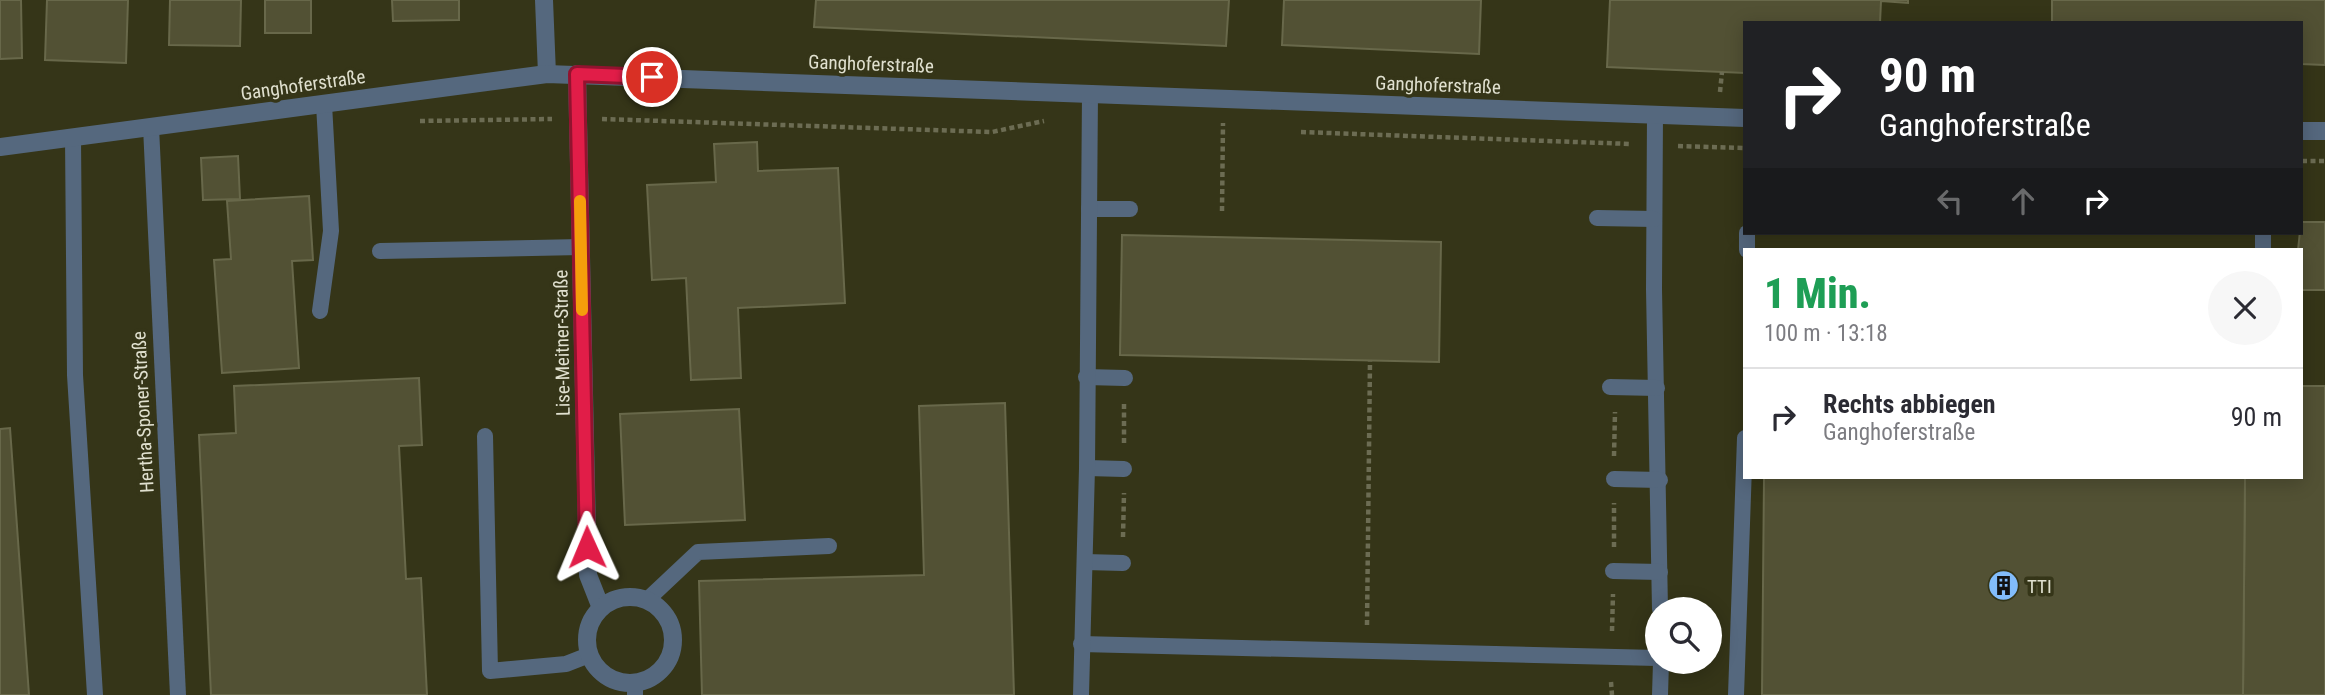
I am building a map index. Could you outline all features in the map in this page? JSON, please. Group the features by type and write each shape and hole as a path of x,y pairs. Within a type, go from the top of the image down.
{"street":[{"path":"544,0 547,74"},
{"name":"Ganghoferstraße","path":"0,147 547,74 1743,118"},
{"name":"Lise-Meitner-Straße","path":"577,74 588,575 601,608"},
{"path":"2303,131 2325,131"},
{"path":"623,598 648,600 668,620 673,647 660,671 635,689 607,677 589,655 588,629 601,608 623,598"}],"lane":[{"path":"1081,695 1087,468 1090,93"},
{"path":"320,311 331,232 324,104"},
{"path":"1656,114 1654,219 1660,597"},
{"name":"Hertha-Sponer-Straße","path":"151,127 178,695"},
{"path":"73,138 75,375 95,695"},
{"path":"1088,209 1130,209"},
{"path":"1597,218 1654,219"},
{"path":"380,251 581,247"},
{"path":"1086,377 1125,378"},
{"path":"1612,387 1657,388"},
{"path":"485,436 491,671 566,664 589,655"},
{"path":"1087,468 1124,469"},
{"path":"1614,479 1660,480"},
{"path":"1736,695 1744,479"},
{"path":"648,600 698,552 829,546"},
{"path":"1085,562 1123,563"},
{"path":"1613,571 1660,572"},
{"path":"1081,644 1645,659"},
{"path":"1659,674 1660,695"}],"path":[{"path":"1719,99 1722,72"},
{"path":"409,121 576,119 992,132 1042,121 1090,124"},
{"path":"1210,128 1237,129"},
{"path":"1222,211 1223,129"},
{"path":"1293,131 1743,148"},
{"path":"2303,161 2325,161"},
{"path":"1367,651 1370,360"},
{"path":"1612,387 1612,695"}],"building":[{"path":"0,0 21,0 22,58 0,59"},
{"path":"47,0 128,0 126,63 45,60"},
{"path":"170,0 241,0 240,46 169,45"},
{"path":"265,0 311,0 311,33 265,33"},
{"path":"392,0 459,0 459,20 393,21"},
{"path":"816,0 1229,0 1226,46 814,27"},
{"path":"1284,0 1481,0 1479,54 1282,45"},
{"path":"1610,0 1908,0 1908,3 1881,1 1880,21 1743,21 1743,73 1607,67"},
{"path":"2052,0 2325,0 2325,65 2303,64 2303,21 2052,21"},
{"path":"757,142 758,171 838,168 845,303 738,308 741,378 691,380 686,278 652,280 647,185 716,182 714,144"},
{"path":"238,156 240,199 203,200 201,158"},
{"path":"309,196 313,260 292,261 299,368 222,373 214,260 231,259 227,201"},
{"path":"2303,222 2325,222 2325,290 2303,290 2303,248 2298,248 2300,235 2303,235"},
{"path":"1122,235 1441,242 1439,362 1120,355"},
{"path":"419,378 422,445 399,446 406,579 421,578 427,695 211,695 199,435 236,433 234,386"},
{"path":"2303,386 2325,386 2325,695 2243,695 2245,479 2303,479"},
{"path":"1005,403 1014,695 702,695 699,581 924,575 919,406"},
{"path":"739,409 745,520 625,525 620,414"},
{"path":"10,428 29,695 0,695 0,429"},
{"name":"TTI","path":"1764,479 2245,479 2243,695 1762,695"}],"slow traffic":[{"path":"580,201 582,310"}],"place":[{"name":"TTI","path":"2004,586"}],"route":[{"path":"587,547 577,74 652,77"}]}
